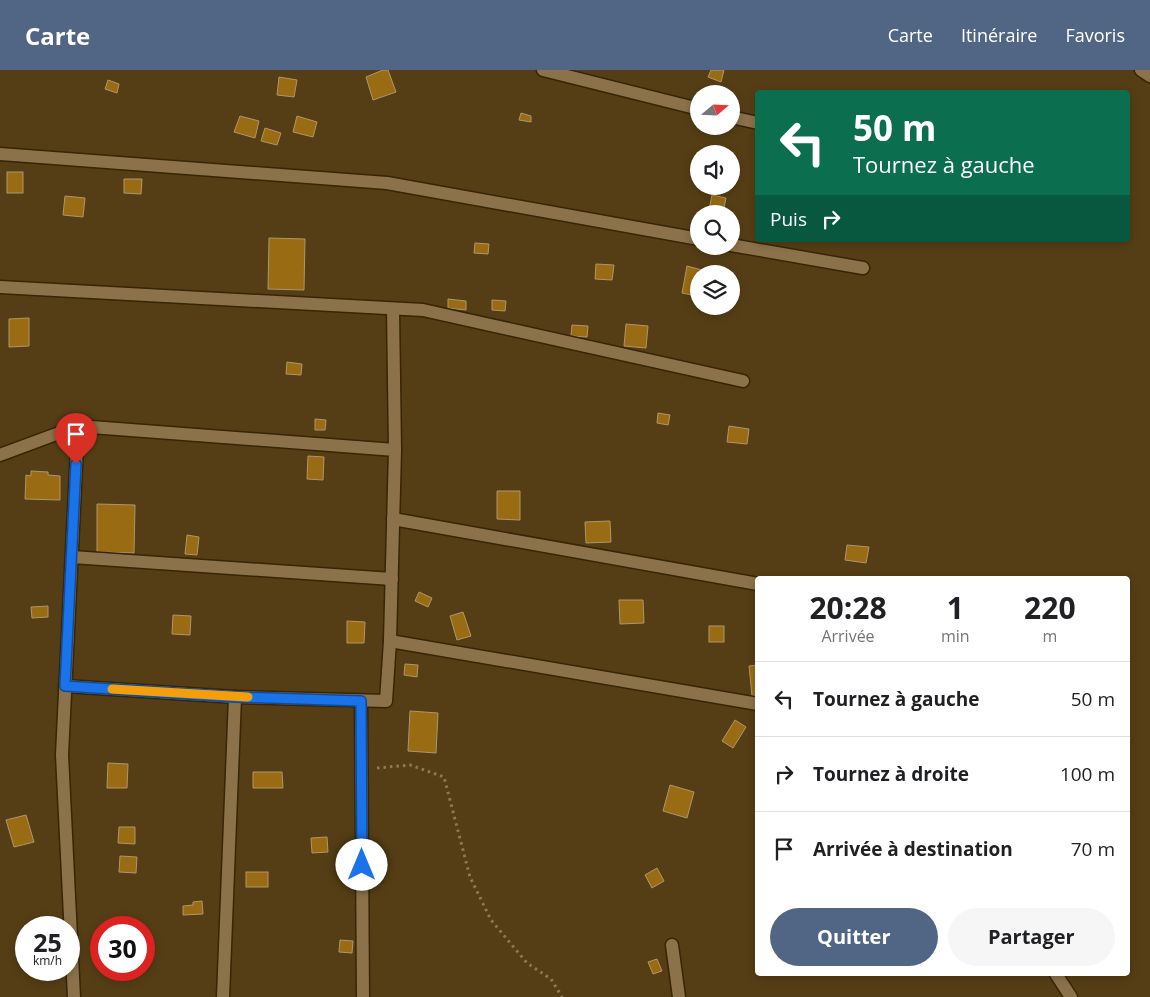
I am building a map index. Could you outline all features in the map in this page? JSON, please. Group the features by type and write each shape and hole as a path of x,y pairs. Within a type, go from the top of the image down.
{"street":[{"path":"543,70 690,107"},
{"path":"1141,70 1150,76"},
{"path":"740,119 755,122"},
{"path":"0,154 387,183 690,237"},
{"path":"740,246 863,268"},
{"path":"0,287 423,310 743,381"},
{"path":"65,686 235,697 386,701 390,641 395,450 393,309"},
{"path":"0,455 78,426 395,450"},
{"path":"74,997 62,755 78,426"},
{"path":"393,519 755,583"},
{"path":"72,557 392,578"},
{"path":"390,641 755,703"},
{"path":"223,997 235,697"},
{"path":"361,701 363,997"},
{"path":"672,945 679,997"},
{"path":"1057,976 1071,997"}],"path":[{"path":"362,770 410,765 444,777 470,877 491,920 527,963 551,979 562,997"}],"building":[{"path":"383,70 388,70 396,92 373,100 366,77"},
{"path":"711,70 724,70 721,82 708,77"},
{"path":"279,77 297,80 294,97 277,95"},
{"path":"108,80 119,84 117,93 105,89"},
{"path":"521,113 531,116 531,122 519,120"},
{"path":"240,116 259,121 255,138 234,132"},
{"path":"297,116 317,122 313,137 293,132"},
{"path":"265,128 281,133 277,145 261,141"},
{"path":"7,172 23,172 23,193 7,193"},
{"path":"124,179 142,179 141,194 124,193"},
{"path":"712,195 726,198 725,205 710,205"},
{"path":"65,196 85,198 83,217 63,215"},
{"path":"269,238 305,239 304,290 268,289"},
{"path":"475,243 489,244 488,254 474,253"},
{"path":"596,264 614,265 612,280 595,279"},
{"path":"687,266 690,267 690,295 682,293"},
{"path":"448,299 466,301 466,310 448,308"},
{"path":"492,300 506,301 505,311 492,310"},
{"path":"29,318 29,346 9,347 9,319"},
{"path":"626,324 648,326 646,348 624,346"},
{"path":"572,325 588,326 587,337 571,336"},
{"path":"287,362 302,364 301,375 286,374"},
{"path":"658,413 670,415 668,425 657,423"},
{"path":"315,419 326,420 325,430 315,430"},
{"path":"729,426 749,429 747,444 727,442"},
{"path":"308,456 324,457 323,480 307,479"},
{"path":"31,471 48,472 48,475 60,476 60,500 25,499 26,475 31,476"},
{"path":"497,491 520,491 520,520 497,519"},
{"path":"97,504 135,505 134,553 97,552"},
{"path":"610,521 611,542 586,543 585,522"},
{"path":"187,535 199,537 197,555 185,554"},
{"path":"847,545 869,547 866,563 845,560"},
{"path":"419,592 432,598 428,607 415,601"},
{"path":"619,600 643,600 644,623 620,624"},
{"path":"48,606 48,617 32,618 31,607"},
{"path":"463,612 471,636 457,640 450,616"},
{"path":"173,615 191,616 190,635 172,634"},
{"path":"347,621 365,622 364,643 347,643"},
{"path":"709,626 724,626 724,642 709,642"},
{"path":"405,664 418,665 417,677 404,675"},
{"path":"755,665 755,696 752,696 749,666"},
{"path":"410,711 438,713 436,753 408,751"},
{"path":"735,720 746,727 733,748 722,741"},
{"path":"108,763 128,764 127,788 107,788"},
{"path":"253,772 282,772 283,788 253,788"},
{"path":"670,785 694,792 687,818 663,811"},
{"path":"26,815 34,842 14,847 6,820"},
{"path":"119,827 135,827 135,844 118,843"},
{"path":"327,837 328,852 312,853 311,838"},
{"path":"120,856 137,857 136,873 119,872"},
{"path":"657,868 664,881 652,888 645,875"},
{"path":"246,872 268,872 268,887 246,887"},
{"path":"202,901 203,914 183,915 183,906 193,905 193,902"},
{"path":"340,940 353,941 352,953 339,952"},
{"path":"657,959 662,971 653,974 648,962"}],"slow traffic":[{"path":"112,689 248,697"}],"route":[{"path":"76,464 65,686 235,697 361,701 362,865"}]}
